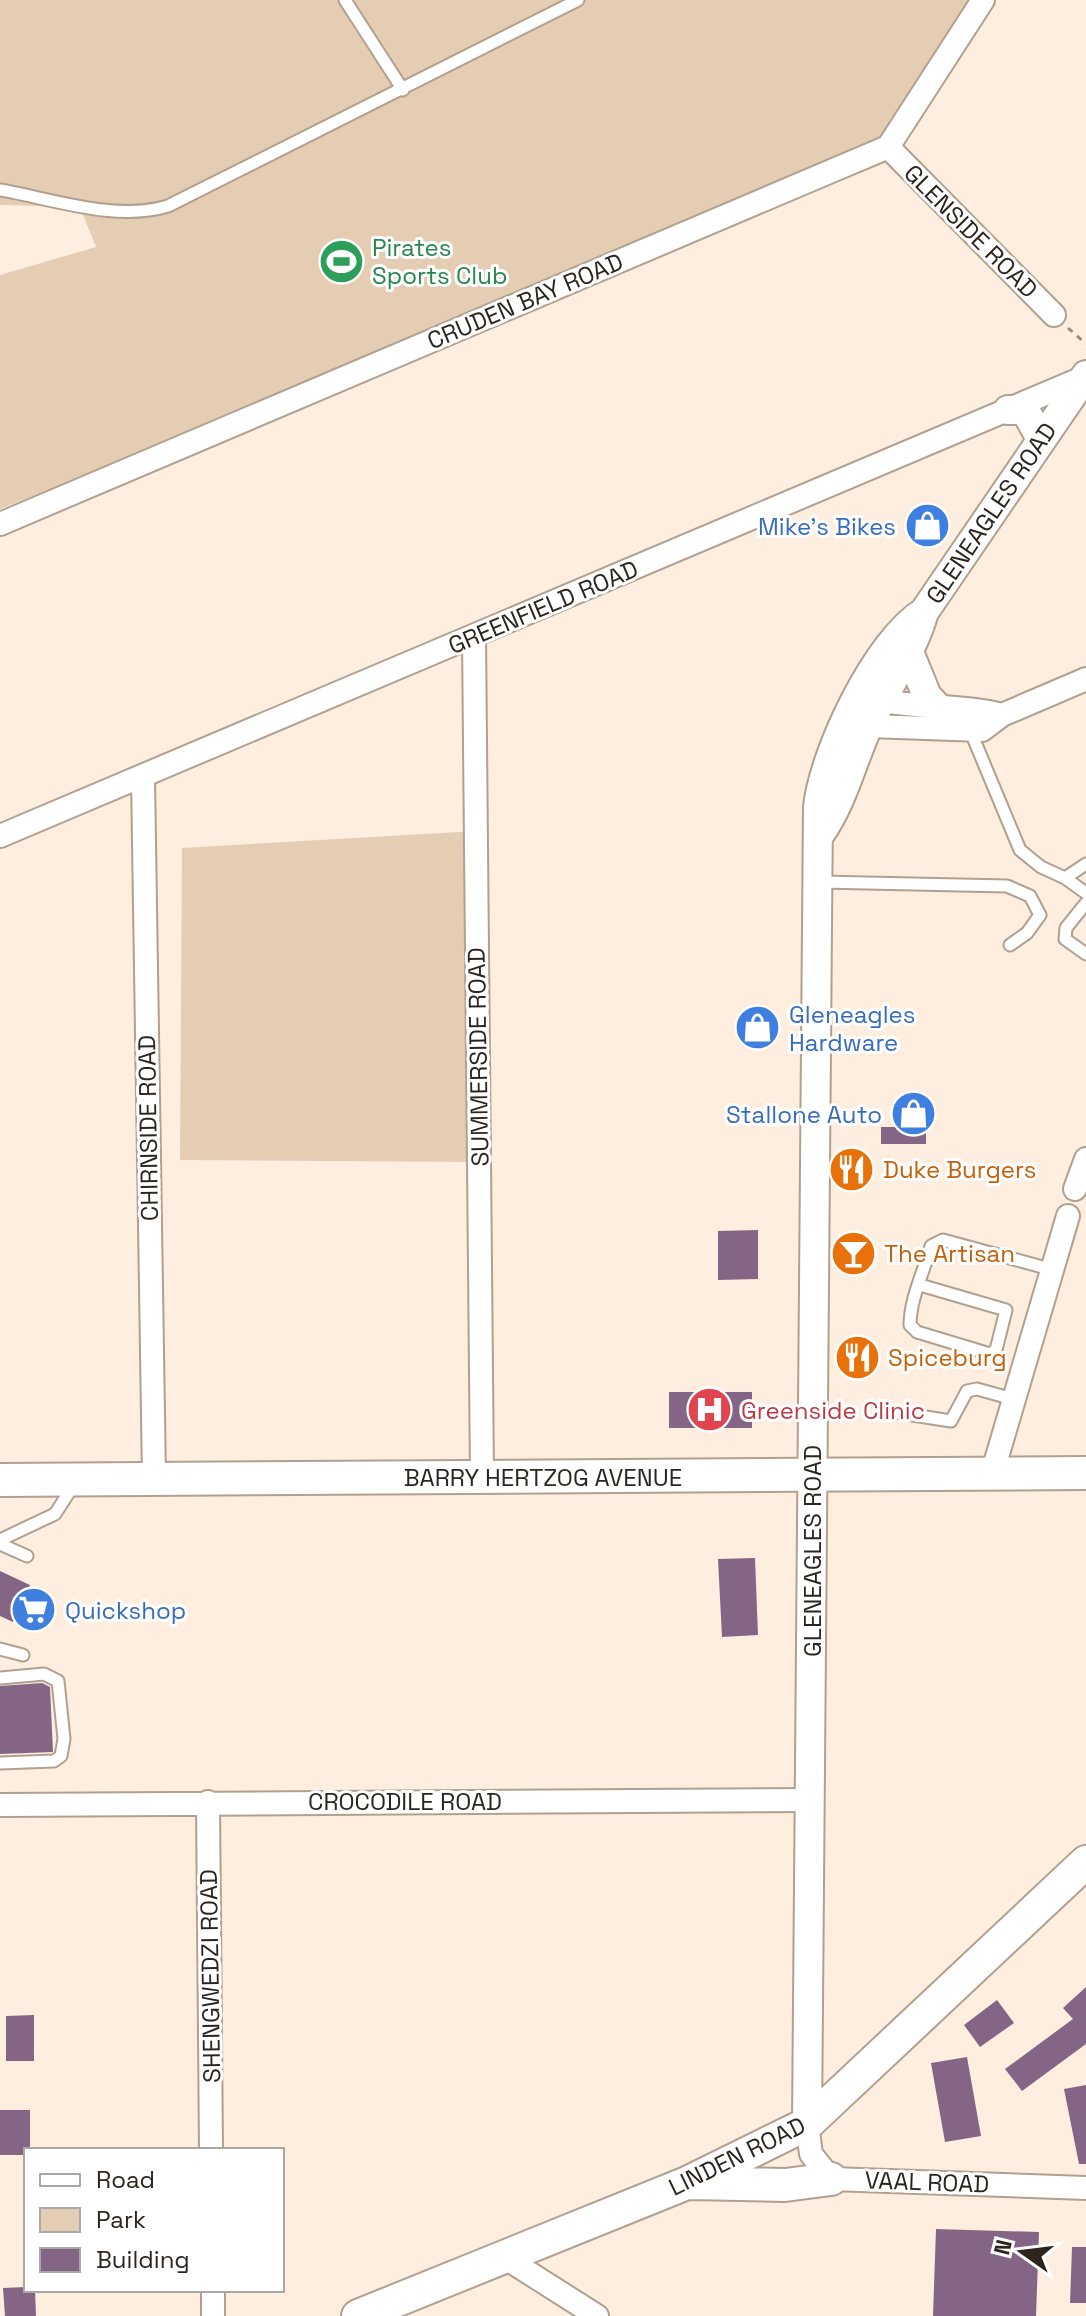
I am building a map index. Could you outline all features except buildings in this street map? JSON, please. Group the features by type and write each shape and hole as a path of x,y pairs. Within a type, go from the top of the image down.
{"main road":[{"name":"BARRY HERTZOG AVENUE","path":"0,1480 1086,1473"},
{"name":"LINDEN ROAD","path":"358,2316 687,2183 807,2124 1086,1862"},
{"path":"687,2183 785,2185 831,2179"}],"street":[{"path":"888,147 983,0"},
{"name":"GLENSIDE ROAD","path":"888,147 1054,315"},
{"name":"CRUDEN BAY ROAD","path":"0,524 888,147"},
{"name":"GREENFIELD ROAD","path":"0,836 143,778 1085,376"},
{"name":"GLENEAGLES ROAD","path":"864,711 909,652 924,612 1085,376"},
{"path":"1008,410 1025,410 1045,433 1086,409"},
{"name":"GLENEAGLES ROAD","path":"807,2124 820,792 864,711 898,633 924,612"},
{"name":"SUMMERSIDE ROAD","path":"474,636 482,1477"},
{"path":"909,652 923,688 940,710"},
{"path":"864,711 982,730 1002,715 1086,679"},
{"path":"864,711 981,710 1002,715"},
{"name":"CHIRNSIDE ROAD","path":"143,778 154,1478"},
{"path":"1075,1189 1086,1159"},
{"path":"992,1474 1068,1216"},
{"name":"CROCODILE ROAD","path":"0,1805 811,1800"},
{"name":"SHENGWEDZI ROAD","path":"208,1802 211,2148"},
{"name":"VAAL ROAD","path":"807,2124 811,2154 831,2179 1086,2188"},
{"path":"504,2257 597,2316"},
{"path":"213,2292 213,2316"}],"lane":[{"path":"345,0 403,90"},
{"path":"0,190 125,213 147,213 168,206 403,90 578,0"},
{"path":"970,729 1020,850 1041,867 1065,878 1086,893"},
{"path":"1065,878 1086,864"},
{"path":"820,882 1007,886 1030,896 1040,915 1027,933 1010,945"},
{"path":"1086,903 1066,928 1065,939 1086,954"},
{"path":"920,1285 1005,1309 1007,1315 996,1350 988,1353 913,1329 910,1318 931,1246 939,1241 1050,1269"},
{"path":"887,1411 945,1422 954,1417 967,1391 977,1389 1013,1399"},
{"path":"0,1542 55,1514 77,1479"},
{"path":"0,1542 27,1556"},
{"path":"0,1649 23,1655"},
{"path":"0,1678 44,1674 58,1681 64,1739 61,1756 54,1761 0,1763"}],"green space":[{"name":"Pirates Sports Club","path":"0,0 994,0 893,160 0,509 0,275 96,247 80,207 0,205"},
{"path":"477,831 474,1162 180,1160 182,848"}],"place":[{"name":"Pirates Sports Club","path":"341,261"},
{"name":"Mike's Bikes","path":"927,526"},
{"name":"Gleneagles Hardware","path":"758,1028"},
{"name":"Stallone Auto","path":"913,1114"},
{"name":"Duke Burgers","path":"852,1169"},
{"name":"The Artisan","path":"853,1253"},
{"name":"Spiceburg","path":"857,1357"},
{"name":"Greenside Clinic","path":"710,1410"},
{"name":"Quickshop","path":"34,1610"}]}
